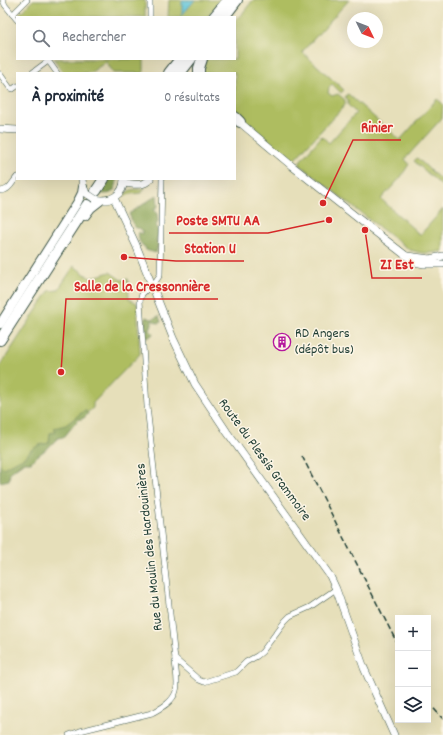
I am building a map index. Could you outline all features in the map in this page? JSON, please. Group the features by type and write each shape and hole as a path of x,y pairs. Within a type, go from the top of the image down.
{"highway":[{"path":"215,16 228,0"},
{"path":"220,16 232,0"},
{"path":"225,16 238,0"},
{"path":"232,16 244,0"},
{"path":"170,72 179,60"},
{"path":"176,72 185,60"},
{"path":"181,72 190,60"},
{"path":"187,72 195,60"},
{"path":"199,72 202,60"},
{"path":"0,340 98,180"},
{"path":"0,333 90,194 103,180"}],"main road":[{"path":"0,324 78,203 82,193 90,194 91,208 0,348"}],"street":[{"path":"3,0 16,19"},
{"path":"12,14 27,0"},
{"path":"150,0 150,16"},
{"path":"33,72 48,60 56,72"},
{"path":"0,74 10,88 13,89 16,87"},
{"path":"237,119 292,166 405,255 415,262 424,264 443,264"},
{"path":"0,129 16,130"},
{"path":"0,191 5,191 16,178"},
{"path":"90,194 107,201 119,194 124,181 142,184 149,180"},
{"name":"Rue du Moulin des Hardouinières","path":"70,735 80,731 152,713 161,708 173,697 176,692 177,685 175,659 146,398 140,301 142,294 160,275 162,180"},
{"name":"Route du Plessis Grammoire","path":"114,198 136,246 172,338 198,389 330,576 364,668 394,735"},
{"path":"405,255 430,259 443,256"},
{"path":"175,659 199,680 204,682 236,672 246,662 262,652 290,616 310,607 336,589"}],"green space":[{"path":"33,0 145,0 145,16 20,16 19,14"},
{"path":"169,0 225,0 208,16 168,16"},
{"path":"253,0 349,0 302,52 344,90 341,93 332,84 329,87 328,93 332,96 338,94 345,100 345,105 293,161 288,160 236,113 236,72 201,72 204,60 236,60 236,19"},
{"path":"55,60 144,60 144,72 113,72 106,62 91,72 63,72"},
{"path":"348,94 400,140 437,99 443,104 442,118 405,159 409,164 401,177 381,199 420,235 443,209 443,251 422,253 410,250 300,165 300,161 322,136 329,143 356,113 348,105 348,101 345,96"},
{"path":"417,158 443,182 443,187 414,161"},
{"path":"108,180 117,180 116,187 112,192 107,194 99,193"},
{"path":"145,188 141,193 130,194 123,197 128,191"},
{"path":"157,195 158,206 154,209 157,214 158,221 156,226 159,233 156,241 158,244 156,253 146,250 140,243 138,234 139,232 142,234 143,231 139,228 135,228 129,214"},
{"path":"74,266 90,278 110,272 121,280 128,279 129,299 137,303 140,354 93,403 93,408 72,425 62,436 0,479 0,366 49,291 58,290"},
{"path":"159,316 161,322 158,323 152,320 150,330 153,334 148,338 146,337 144,333 148,328 145,329 144,326 146,317 152,319"},
{"path":"85,410 88,414 84,418 78,420 64,437 58,438 31,462 22,462 10,473 9,480 0,482 0,465 3,468 25,457 31,450 39,445 49,443 50,433 56,432 54,428 66,425"}],"water":[{"path":"182,0 195,0 182,15"}],"railway":[{"path":"302,456 395,639"},
{"path":"431,705 443,719"}],"place":[{"name":"Rinier","path":"323,203"},
{"name":"Poste SMTU AA","path":"329,220"},
{"name":"ZI Est","path":"365,230"},
{"name":"Station U","path":"124,257"},
{"name":"RD Angers (dépôt bus)","path":"282,342"},
{"name":"Salle de la Cressonnière","path":"61,372"}]}
